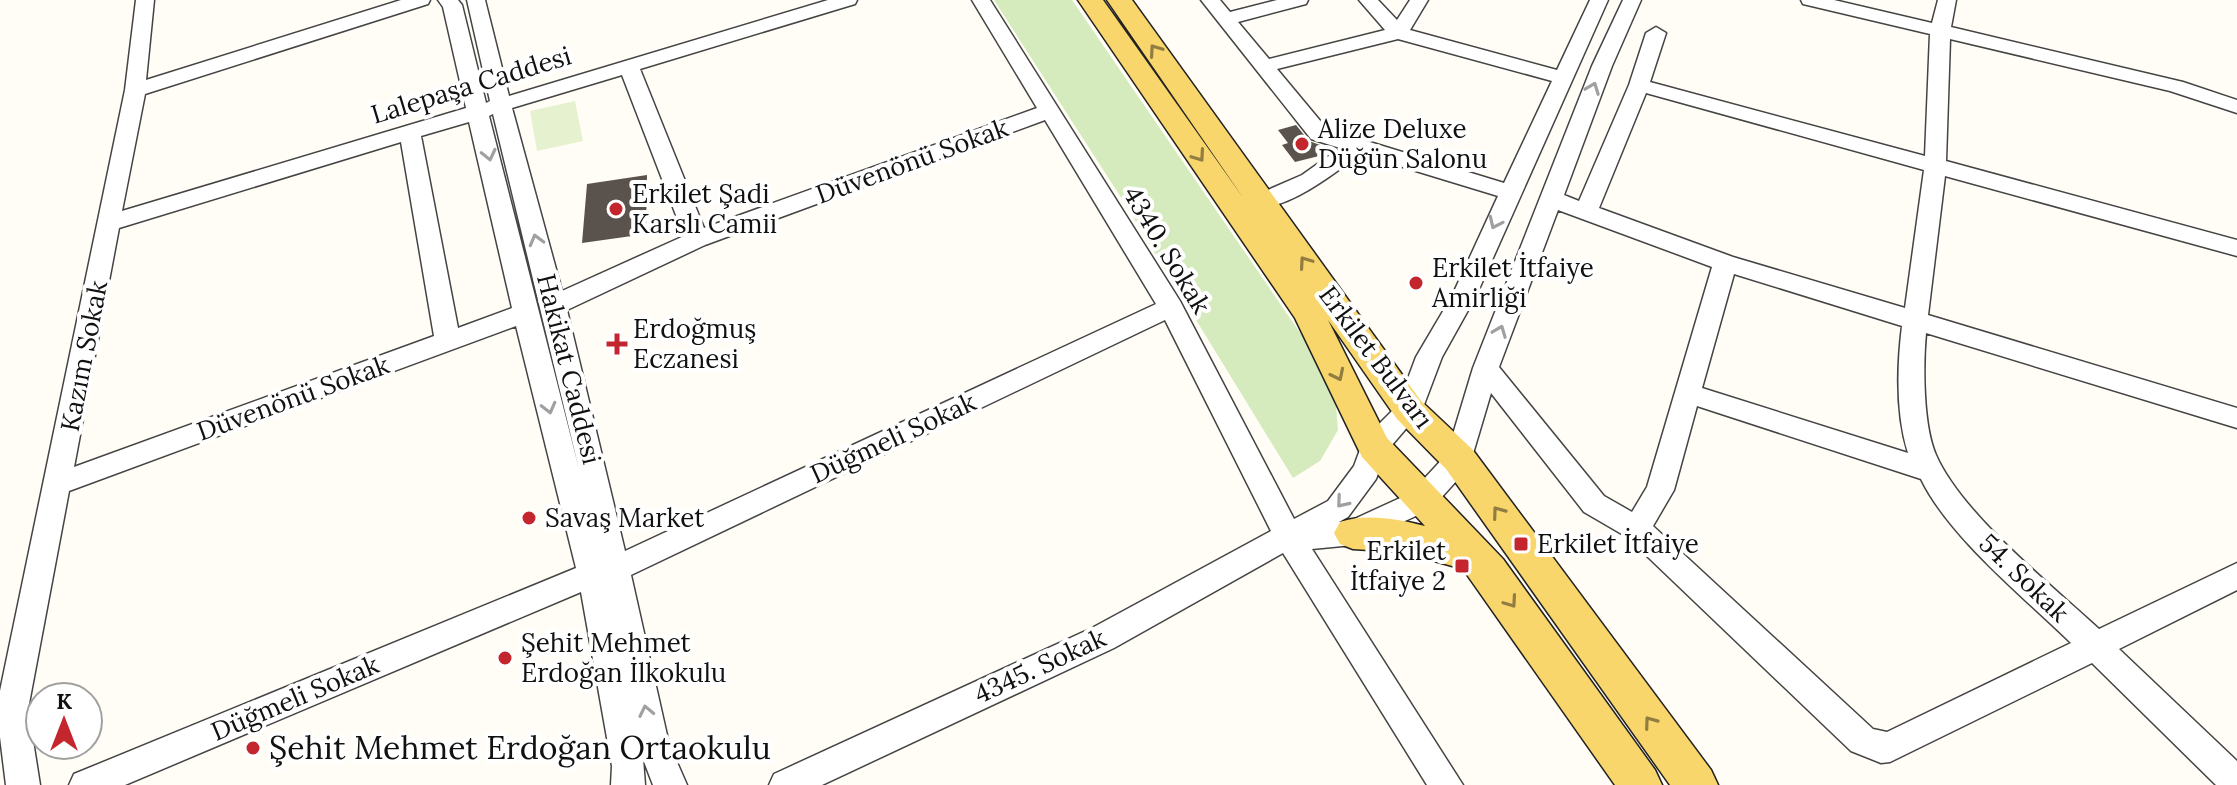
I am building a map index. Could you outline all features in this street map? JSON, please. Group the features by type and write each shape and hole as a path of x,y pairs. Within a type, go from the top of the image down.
{"main road":[{"name":"Erkilet Bulvarı","path":"1090,0 1309,314 1374,447 1489,571 1640,785"},
{"name":"Erkilet Bulvarı","path":"1119,0 1409,410 1459,459 1696,785"},
{"path":"1353,533 1402,536 1471,555"}],"street":[{"name":"Kazım Sokak","path":"6,710 60,483 136,84 145,0"},
{"path":"136,84 376,0"},
{"path":"136,84 421,0"},
{"name":"Hakikat Caddesi","path":"447,0 452,5 489,109 553,306 603,572 628,785"},
{"name":"Hakikat Caddesi","path":"476,0 489,109 525,313 653,744 670,785"},
{"name":"Lalepaşa Caddesi","path":"110,223 848,0"},
{"name":"4340. Sokak","path":"981,0 1171,307 1289,538 1446,785"},
{"path":"1210,0 1319,134 1509,192"},
{"path":"1226,19 1299,0"},
{"path":"1368,0 1398,33"},
{"path":"1398,33 1419,0"},
{"path":"1409,410 1429,357 1464,296 1599,0"},
{"path":"1421,501 1459,459 1486,368 1602,66 1632,0"},
{"path":"1810,0 2176,86 2237,107"},
{"name":"54. Sokak","path":"1947,0 1940,31 1935,166 1911,356 1917,439 1929,471 1973,528 2237,783"},
{"path":"1264,66 1398,33 1562,78"},
{"path":"1586,212 1639,85 1656,33"},
{"path":"629,67 697,239"},
{"path":"1639,85 2237,248"},
{"name":"Düvenönü Sokak","path":"553,306 697,239 1050,111"},
{"path":"410,133 448,342"},
{"path":"1262,201 1310,180 1357,146"},
{"path":"1551,199 1725,263 2237,418"},
{"path":"1637,529 1660,490 1725,263"},
{"name":"Düğmeli Sokak","path":"86,785 603,572 1171,307"},
{"name":"Düvenönü Sokak","path":"60,483 525,313"},
{"path":"1486,368 1594,504 1637,529 1862,740 1881,748 1890,747 2237,576"},
{"path":"1688,393 1929,471"},
{"name":"4345. Sokak","path":"786,785 1103,638 1338,509 1366,471 1374,447 1409,410"},
{"name":"4345. Sokak","path":"1289,538 1353,533 1421,501"},
{"path":"6,710 23,785"}],"green space":[{"path":"994,0 1072,0 1305,340 1336,406 1338,430 1320,461 1293,478 1120,196"},
{"path":"575,101 583,141 537,151 530,111"}],"building":[{"name":"Alize Deluxe Düğün Salonu","path":"1296,125 1309,141 1320,145 1327,154 1295,162 1282,145 1288,143 1278,130"},
{"name":"Erkilet Şadi Karslı Camii","path":"647,175 646,234 582,243 587,184"}],"place":[{"name":"Alize Deluxe Düğün Salonu","path":"1302,144"},
{"name":"Erkilet Şadi Karslı Camii","path":"616,209"},
{"name":"Erkilet İtfaiye Amirliği","path":"1416,283"},
{"name":"Erdoğmuş Eczanesi","path":"617,344"},
{"name":"Savaş Market","path":"529,518"},
{"name":"Erkilet İtfaiye","path":"1521,544"},
{"name":"Erkilet İtfaiye 2","path":"1462,566"},
{"name":"Şehit Mehmet Erdoğan İlkokulu","path":"505,658"},
{"name":"Şehit Mehmet Erdoğan Ortaokulu","path":"253,748"}]}
